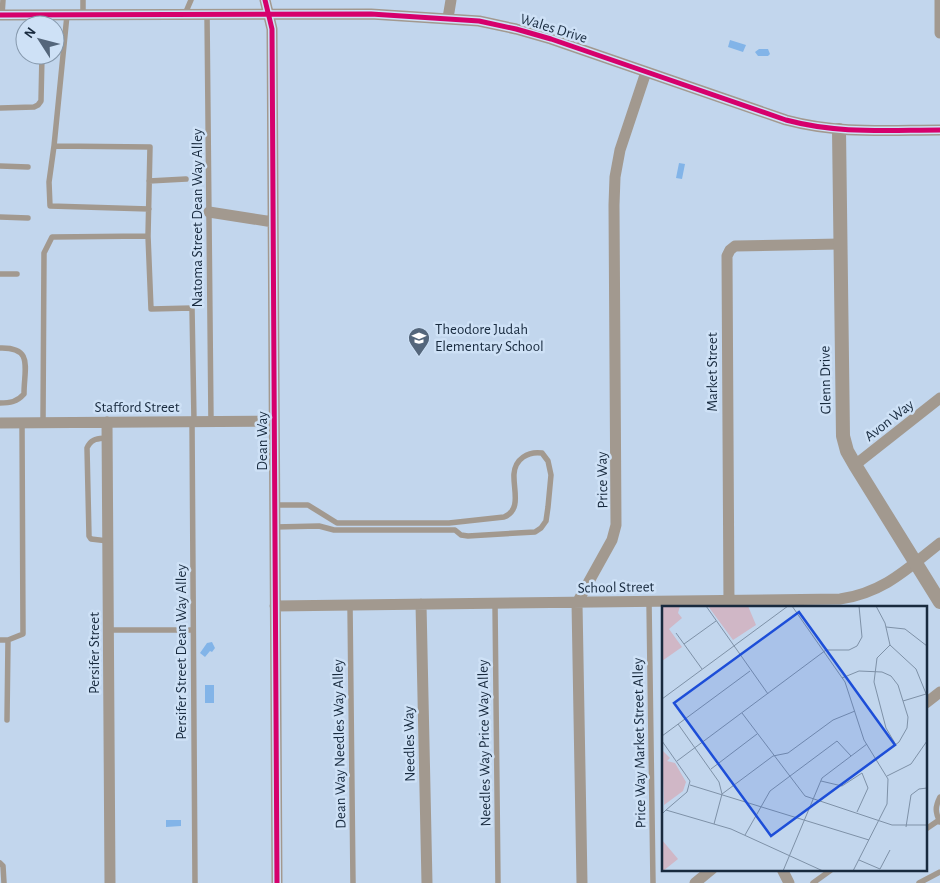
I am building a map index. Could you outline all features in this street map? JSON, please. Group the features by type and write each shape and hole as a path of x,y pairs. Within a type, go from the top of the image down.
{"street":[{"name":"Dean Way","path":"265,0 272,26 277,883"},
{"path":"448,18 451,0"},
{"path":"940,0 940,32"},
{"name":"Wales Drive","path":"67,15 371,14 479,21 516,28 786,120 810,126 839,130 940,130"},
{"name":"Wales Drive","path":"1,15 15,17"},
{"name":"Price Way","path":"577,603 612,540 616,525 614,205 620,150 646,72"},
{"name":"Glenn Drive","path":"839,130 842,428 844,443 940,602"},
{"path":"209,212 273,222"},
{"name":"Market Street","path":"729,604 727,256 735,246 840,244"},
{"name":"Avon Way","path":"856,465 940,398"},
{"name":"Stafford Street","path":"0,423 274,421"},
{"name":"Persifer Street","path":"107,422 110,883"},
{"name":"School Street","path":"275,606 649,602 729,604 840,600 874,590 887,583 940,543"},
{"path":"577,603 582,883"},
{"name":"Needles Way","path":"422,604 427,883"},
{"path":"928,701 940,692"},
{"path":"695,883 711,870"},
{"path":"782,870 789,883"}],"lane":[{"path":"1,15 3,0"},
{"path":"82,16 83,0"},
{"path":"184,14 191,0"},
{"name":"Natoma Street Dean Way Alley","path":"207,14 211,421"},
{"path":"67,15 49,182 50,206 149,209"},
{"path":"0,108 38,106 41,101 42,65"},
{"path":"43,422 44,253 52,237 148,236 150,147 54,146"},
{"path":"0,166 28,166"},
{"path":"149,181 186,179"},
{"path":"0,218 28,218"},
{"name":"Persifer Street Dean Way Alley","path":"148,236 151,309 192,308 195,883"},
{"path":"0,274 17,274"},
{"path":"0,348 13,348 21,351 25,357 24,394 12,403 0,403"},
{"path":"0,640 8,640 23,634 22,422"},
{"path":"107,438 95,439 89,442 87,448 89,536 94,541 108,541"},
{"path":"275,505 308,505 337,523 449,522 504,517 508,516 515,502 514,474 518,462 527,454 542,453 548,461 551,475 546,521 535,532 468,536 461,535 456,530 334,530 319,526 275,527"},
{"name":"Price Way Market Street Alley","path":"649,602 653,883"},
{"name":"Needles Way Price Way Alley","path":"495,604 498,883"},
{"name":"Dean Way Needles Way Alley","path":"350,605 353,883"},
{"path":"109,630 193,630"},
{"path":"7,720 8,640"},
{"path":"928,828 939,821 936,814 936,806 940,797"},
{"path":"0,863 3,866 4,883"},
{"path":"813,883 831,870"},
{"path":"919,883 940,872"}],"water":[{"path":"730,40 746,45 743,52 728,47"},
{"path":"759,49 768,49 770,54 768,56 758,56 755,52"},
{"path":"679,163 685,164 682,179 676,178"},
{"path":"212,642 215,648 205,657 200,653 207,643"},
{"path":"205,685 214,685 214,703 205,703"},
{"path":"166,820 181,820 181,826 166,827"}],"cycle path":[{"path":"265,0 272,29 277,883"},
{"path":"0,15 371,14 479,21 551,39 786,120 843,129 881,131 940,130"}],"place":[{"name":"Theodore Judah Elementary School","path":"419,357"}]}
